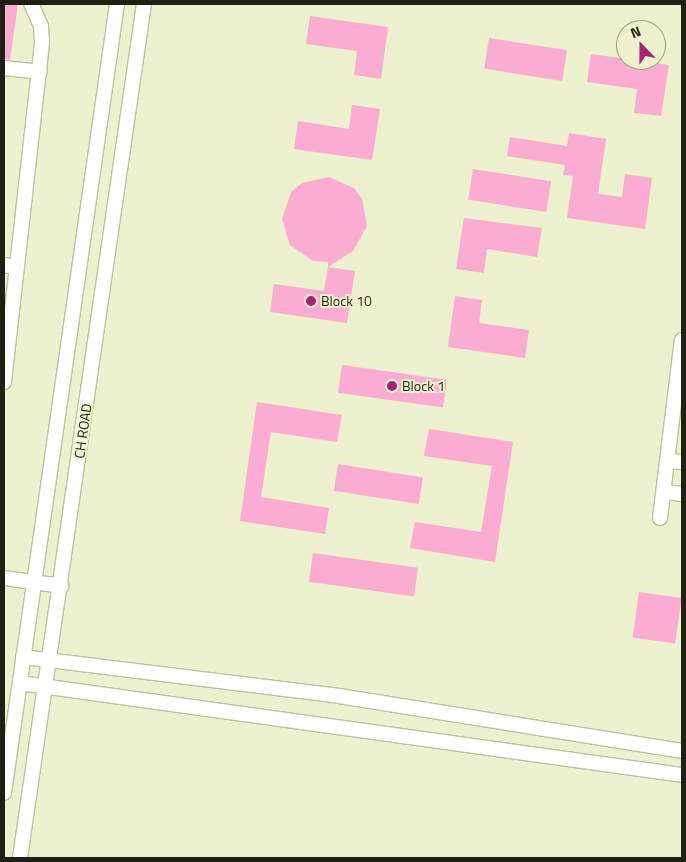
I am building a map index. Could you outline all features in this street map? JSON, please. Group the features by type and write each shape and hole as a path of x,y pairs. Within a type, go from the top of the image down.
{"street":[{"path":"4,382 10,266 40,72 41,26 31,4"},
{"name":"CH ROAD","path":"4,793 117,4"},
{"name":"CH ROAD","path":"20,858 45,687 51,661 144,4"},
{"path":"4,68 40,72"},
{"path":"660,518 665,492 675,461 682,340"},
{"path":"665,492 682,494"},
{"path":"4,578 61,586"},
{"path":"23,657 339,696 682,751"},
{"path":"20,683 682,775"}],"building":[{"path":"4,4 18,4 10,60 4,59"},
{"path":"310,16 388,27 381,79 354,75 357,51 306,44"},
{"path":"489,38 567,50 562,81 484,69"},
{"path":"591,54 616,58 616,70 666,70 666,65 669,65 661,116 634,113 637,89 587,82"},
{"path":"352,105 380,109 372,160 294,149 298,121 349,129"},
{"path":"569,133 606,139 598,194 622,197 625,174 652,178 645,229 567,218 573,176 563,175 565,165 507,156 510,137 567,146"},
{"path":"473,169 551,181 546,212 468,200"},
{"path":"329,177 354,188 362,199 367,226 353,251 328,267 328,262 313,261 290,245 282,219 291,192 302,183"},
{"path":"464,218 542,228 537,257 487,249 484,273 456,269"},
{"name":"Block 10","path":"328,267 355,271 347,323 270,312 274,284 324,291"},
{"path":"455,296 482,300 479,323 529,330 525,358 448,347"},
{"name":"Block 1","path":"342,365 447,380 443,407 338,393"},
{"path":"257,402 342,415 337,442 271,432 261,497 329,508 325,534 240,521"},
{"path":"429,429 513,442 495,562 410,548 415,522 481,532 492,466 424,456"},
{"path":"338,464 423,477 419,504 334,491"},
{"path":"313,553 418,568 414,596 309,582"},
{"path":"639,592 682,598 675,644 633,638"}],"place":[{"name":"Block 10","path":"311,301"},
{"name":"Block 1","path":"392,386"}]}
